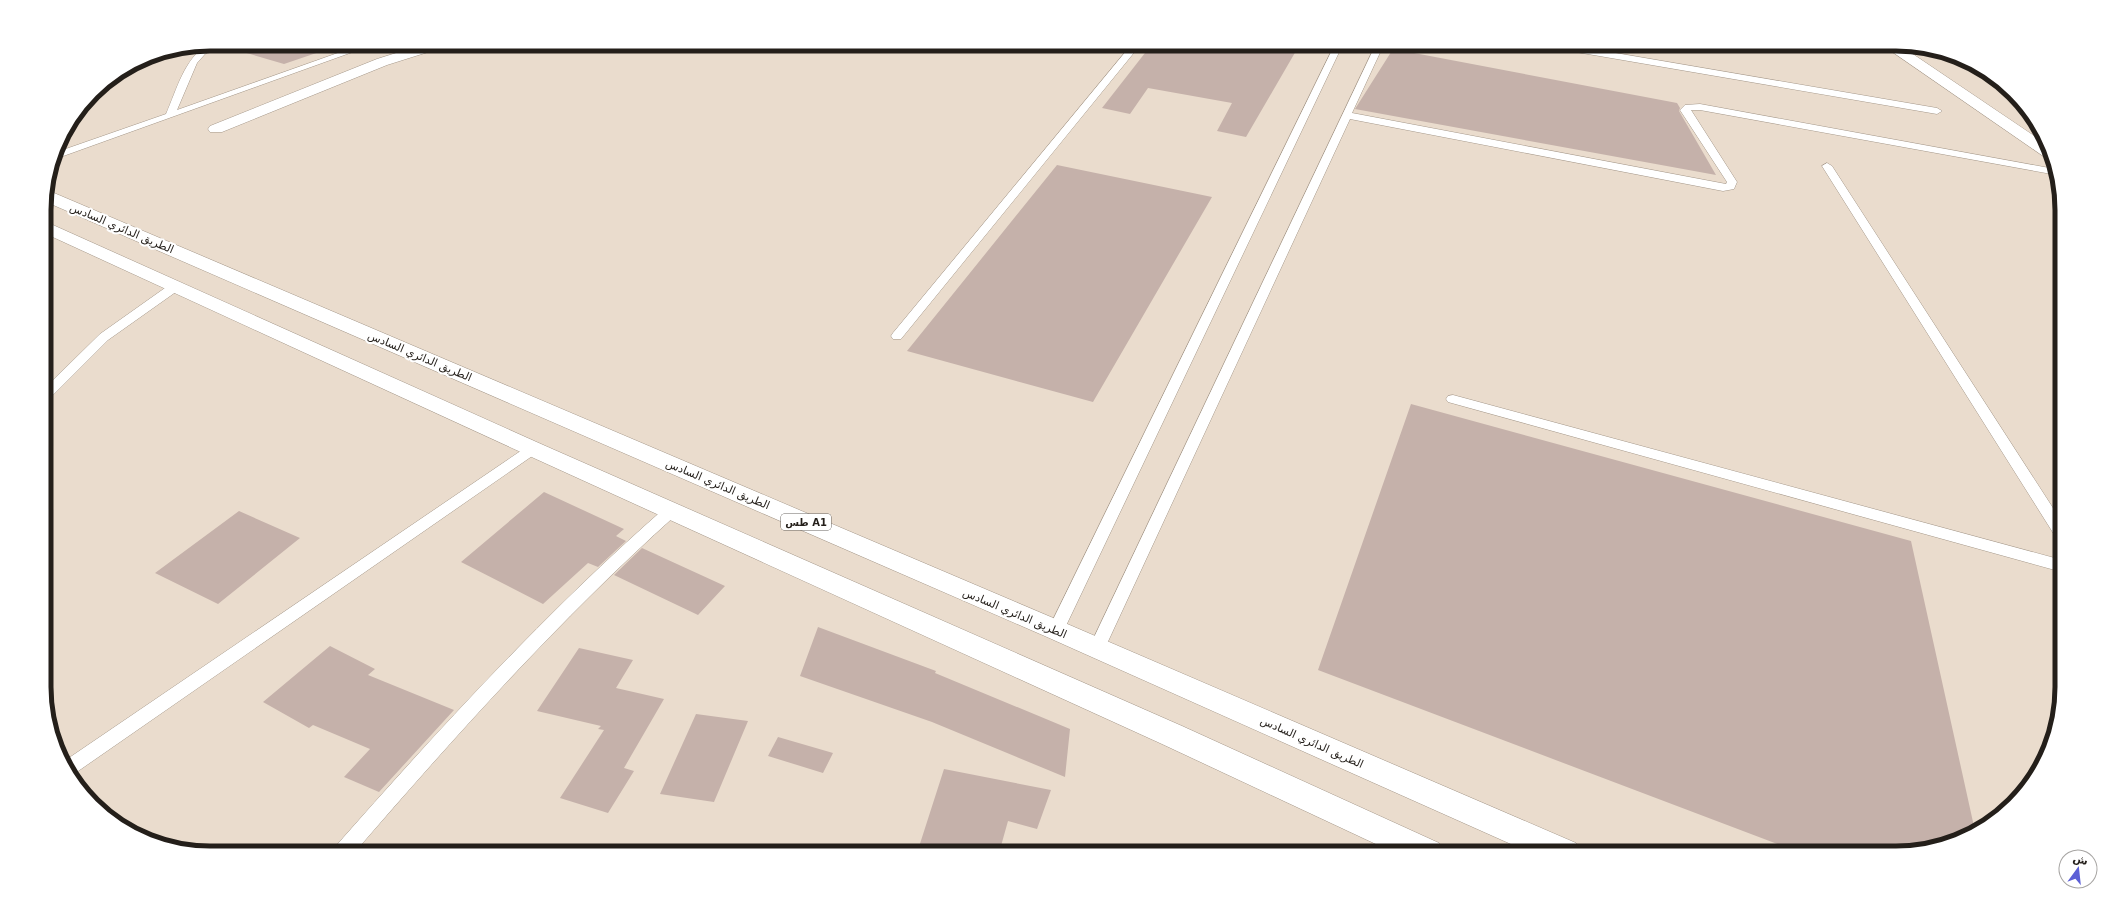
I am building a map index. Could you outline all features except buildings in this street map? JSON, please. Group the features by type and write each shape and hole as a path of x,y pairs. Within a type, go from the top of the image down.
{"main road":[{"path":"216,129 382,62 417,51"},
{"path":"1898,51 2043,149"},
{"name":"الطريق الدائري السادس","path":"51,197 1056,630 1549,846"},
{"path":"51,229 533,449 1164,732 1413,846"}],"lane":[{"path":"170,115 193,62 204,51"},
{"path":"61,154 351,51"},
{"path":"897,336 1130,51"},
{"path":"1056,630 1336,51"},
{"path":"1097,648 1377,51"},
{"path":"1588,51 1937,111"},
{"path":"1347,115 1723,188 1730,187 1732,182 1686,112 1686,108 1688,107 1700,107 2050,171"},
{"path":"1827,166 2055,524"},
{"path":"51,389 104,337 176,286"},
{"path":"1453,399 2055,564"},
{"path":"71,765 533,449"},
{"path":"348,846 429,753 493,684 588,590 626,550 671,511"}]}
